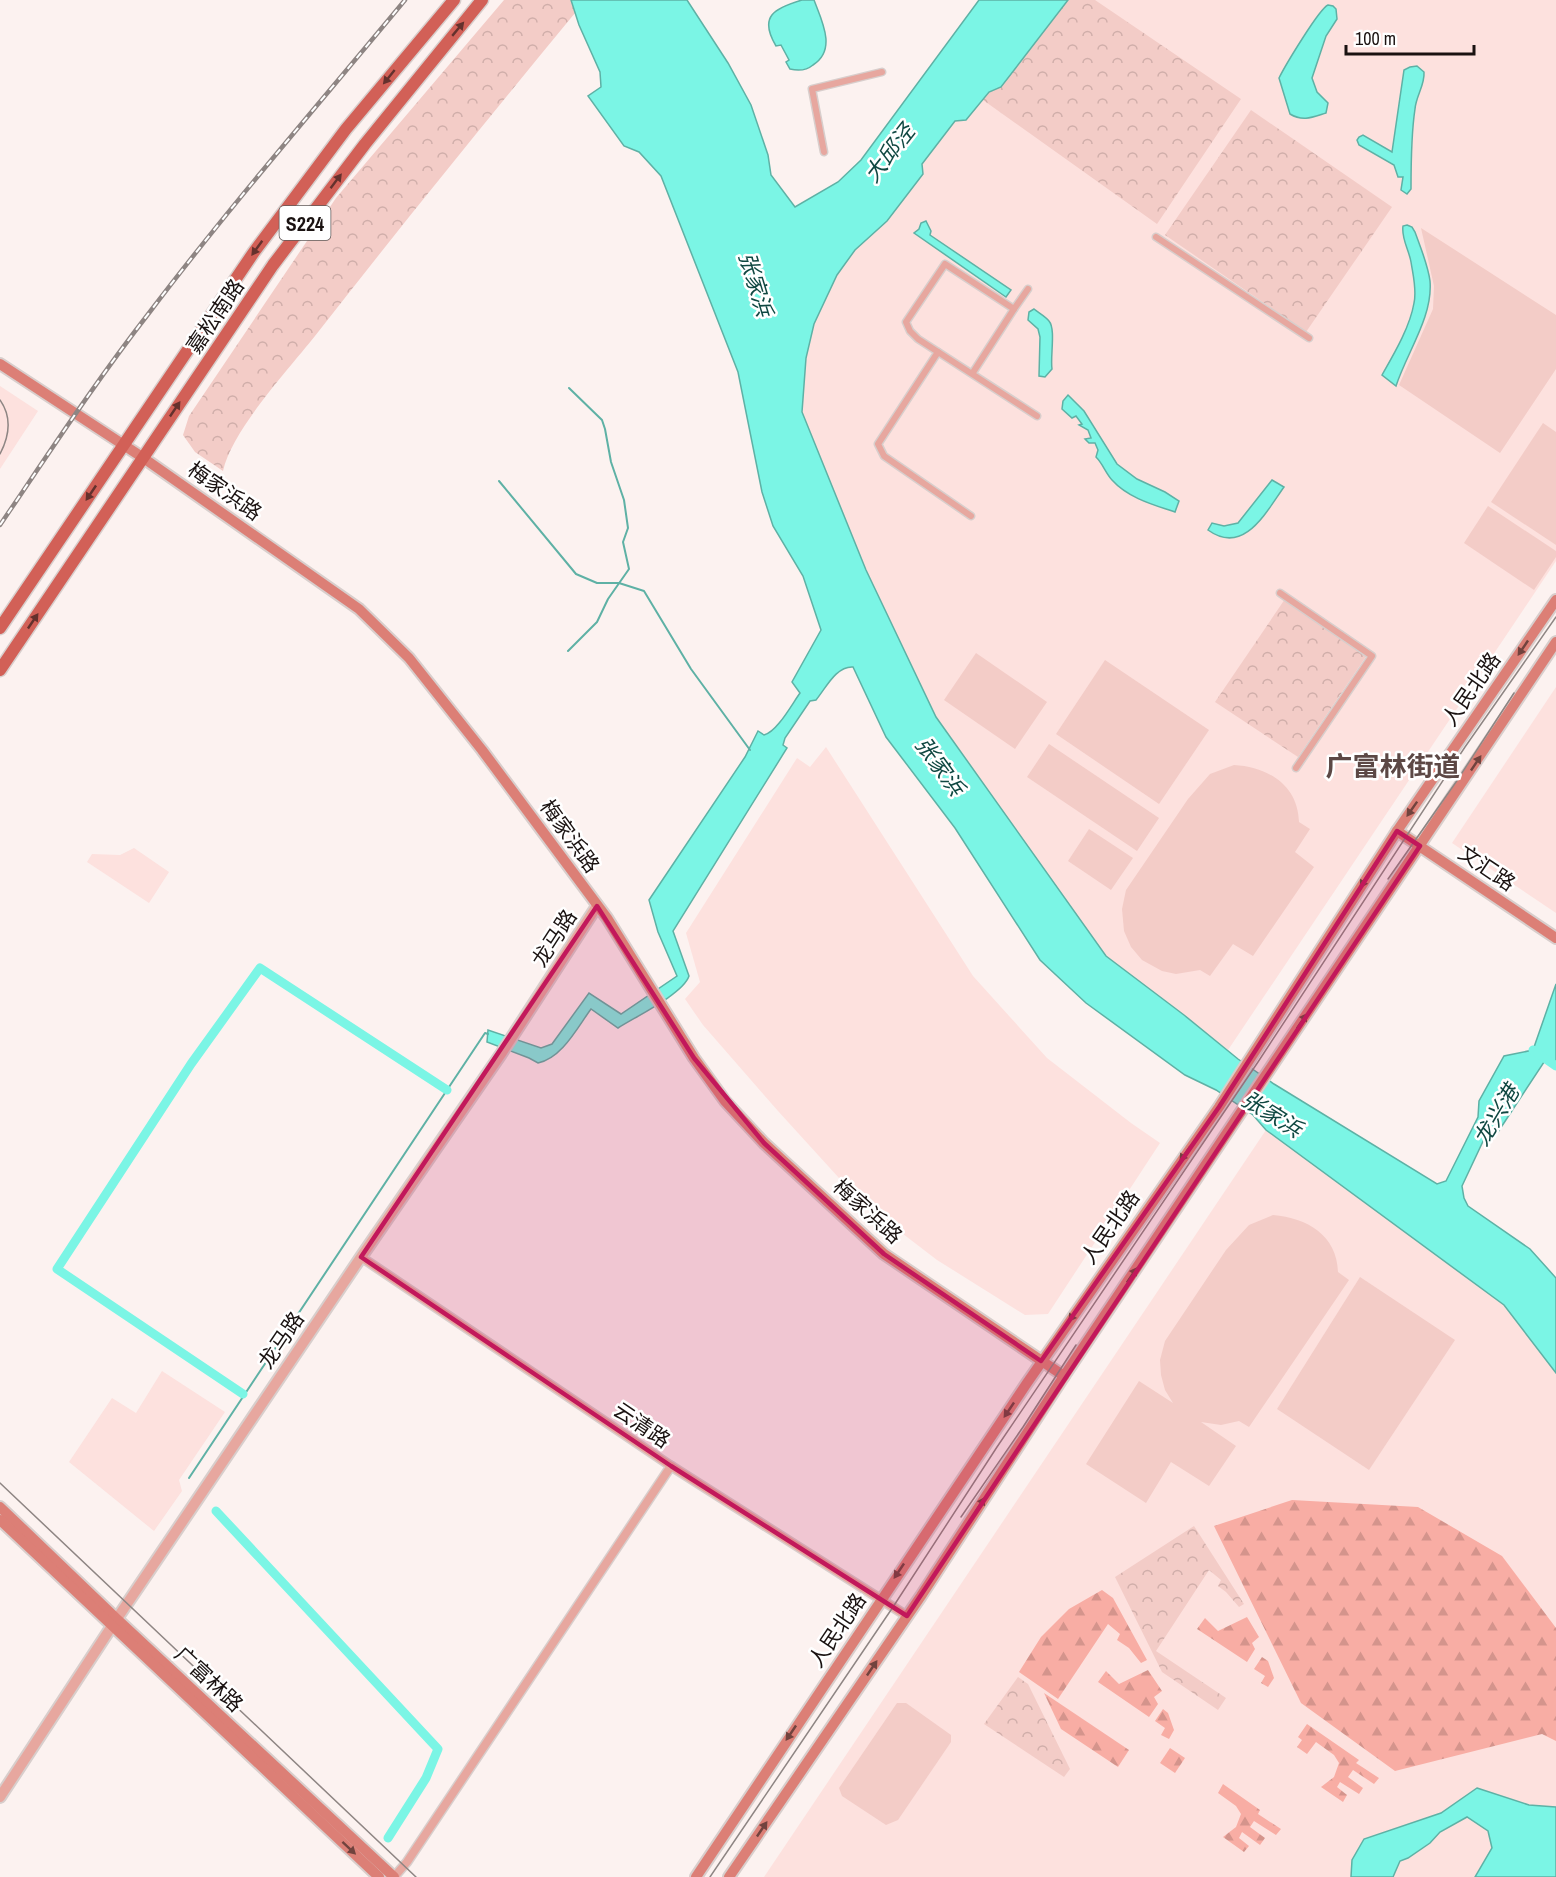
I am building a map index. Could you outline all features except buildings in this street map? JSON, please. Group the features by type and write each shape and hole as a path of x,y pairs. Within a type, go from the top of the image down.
{"main road":[{"name":"嘉松南路","path":"0,628 216,306 293,199 360,112 454,0"},
{"name":"嘉松南路","path":"0,670 279,257 365,144 483,0"},
{"name":"梅家浜路","path":"0,364 124,445 359,609 409,658 482,750 607,918 693,1058 725,1101 764,1143 884,1254 1064,1376"},
{"name":"人民北路","path":"696,1877 1041,1361 1219,1107 1397,831 1556,600"},
{"name":"人民北路","path":"729,1877 907,1616 1064,1376 1556,642"},
{"name":"文汇路","path":"1397,831 1556,938"},
{"name":"广富林路","path":"0,1507 114,1622 379,1877"},
{"name":"广富林路","path":"0,1520 394,1877"}],"street":[{"path":"824,152 812,89 882,72"},
{"path":"1156,237 1309,338"},
{"path":"1014,309 945,264 906,322 910,331 918,339 1037,416"},
{"path":"972,374 1028,289"},
{"path":"938,352 878,444 884,456 971,516"},
{"path":"1280,593 1372,656 1296,768"},
{"name":"龙马路","path":"0,1797 114,1622 516,1032 597,906"},
{"name":"云清路","path":"361,1257 671,1466 907,1616"},
{"path":"394,1877 407,1862 671,1466"}],"highlighted area":[{"path":"1397,831 1420,846 907,1616 671,1466 361,1257 597,906 694,1058 764,1143 884,1254 1041,1361 1219,1107"}],"shaded area":[{"path":"1068,0 1556,0 1556,561 1228,1050 1106,956 936,717 866,570 802,412 806,358 814,324 837,275 855,250 887,221 923,174 922,164 955,121 966,120"},
{"path":"0,386 38,411 0,469"},
{"path":"1556,687 1556,913 1452,843"},
{"path":"826,747 973,976 1047,1058 1160,1143 1048,1314 1025,1315 937,1260 877,1214 839,1178 778,1111 703,1025 685,999 700,982 686,933 797,758 810,767"},
{"path":"134,848 169,872 149,903 87,862 92,854 120,855"},
{"path":"1266,1130 1504,1305 1556,1373 1556,1877 764,1877"},
{"path":"162,1371 225,1412 179,1480 182,1491 154,1531 69,1462 112,1398 136,1413"}],"green space":[{"path":"504,0 571,0 575,13 262,401 237,437 223,471 195,452 183,435 189,416 336,198"},
{"path":"1068,0 1095,0 1241,99 1157,224 983,100 989,92 1001,87"},
{"path":"1251,110 1392,207 1306,332 1165,235"},
{"path":"1421,228 1556,315 1556,369 1500,453 1399,385 1433,309 1434,286"},
{"path":"1543,423 1556,432 1556,545 1491,502"},
{"path":"1488,506 1556,551 1556,557 1534,590 1464,543"},
{"path":"1285,599 1367,655 1298,757 1215,702"},
{"path":"976,653 1047,702 1015,749 944,700"},
{"path":"1105,660 1209,730 1159,804 1056,734"},
{"path":"1049,744 1159,818 1137,851 1027,777"},
{"path":"1234,765 1269,774 1287,788 1297,809 1299,822 1310,829 1295,852 1314,867 1253,956 1233,944 1210,976 1200,970 1176,974 1162,971 1142,960 1131,947 1124,931 1122,909 1126,890 1188,799 1210,774"},
{"path":"1089,829 1133,858 1111,890 1068,861"},
{"path":"1273,1215 1297,1220 1318,1231 1332,1248 1338,1272 1349,1280 1249,1427 1239,1421 1221,1425 1201,1422 1236,1446 1209,1486 1171,1462 1146,1503 1086,1464 1139,1381 1173,1403 1165,1390 1161,1375 1160,1360 1165,1341 1226,1250 1249,1225"},
{"path":"1360,1277 1455,1340 1369,1470 1277,1409"},
{"path":"1292,1500 1418,1507 1502,1556 1556,1628 1556,1741 1542,1734 1395,1771 1301,1703 1214,1526"},
{"path":"1194,1526 1244,1604 1239,1607 1218,1586 1221,1580 1209,1570 1156,1651 1226,1698 1218,1710 1162,1672 1115,1577"},
{"path":"1102,1590 1113,1598 1147,1660 1141,1663 1129,1648 1117,1640 1120,1634 1108,1624 1058,1699 1019,1672 1041,1637 1069,1609"},
{"path":"1247,1617 1259,1637 1252,1643 1255,1649 1247,1662 1197,1629 1205,1618 1218,1631"},
{"path":"1262,1657 1268,1661 1274,1678 1268,1687 1261,1683 1265,1676 1254,1669"},
{"path":"1148,1670 1162,1691 1154,1697 1158,1704 1149,1717 1098,1682 1106,1671 1119,1684"},
{"path":"1018,1677 1028,1684 1070,1769 1064,1777 984,1724"},
{"path":"1044,1693 1129,1750 1118,1767 1061,1729"},
{"path":"897,1703 906,1703 951,1735 951,1742 898,1820 886,1825 842,1796 839,1788"},
{"path":"1163,1709 1168,1713 1174,1730 1169,1739 1161,1735 1165,1728 1155,1721"},
{"path":"1307,1724 1359,1760 1356,1763 1379,1778 1374,1784 1353,1770 1348,1777 1363,1788 1359,1794 1340,1782 1337,1787 1347,1795 1343,1802 1321,1787 1334,1777 1339,1763 1334,1755 1316,1742 1307,1754 1297,1747 1302,1740 1298,1737"},
{"path":"1170,1748 1185,1758 1175,1773 1160,1763"},
{"path":"1223,1784 1260,1810 1258,1814 1281,1829 1276,1835 1254,1821 1250,1827 1265,1838 1260,1845 1242,1832 1239,1838 1249,1846 1244,1852 1223,1837 1236,1827 1241,1814 1236,1806 1218,1793"}],"water":[{"path":"571,0 687,0 728,63 751,105 768,155 771,175 795,207 838,182 861,160 979,0 1068,0 1001,87 989,92 966,120 955,121 922,164 923,174 887,221 855,250 837,275 814,324 806,358 802,412 866,570 936,717 1106,956 1238,1059 1274,1084 1437,1184 1446,1181 1478,1117 1479,1101 1504,1056 1533,1050 1556,984 1556,1066 1546,1059 1498,1132 1486,1135 1462,1186 1468,1206 1530,1249 1556,1278 1556,1373 1504,1305 1266,1130 1253,1115 1216,1090 1185,1075 1086,1003 1040,960 955,828 886,737 853,667 841,670 816,700 810,701 785,738 783,745 787,748 673,931 689,976 685,983 668,997 618,1028 591,1009 562,1049 547,1060 538,1063 487,1042 488,1030 541,1048 552,1044 589,993 621,1014 677,976 658,932 649,900 745,757 758,731 764,735 774,729 800,693 792,682 821,630 803,576 773,526 762,492 738,372 661,176 639,152 624,146 588,96 601,87 600,72 579,25"},
{"path":"802,0 814,0 824,26 826,43 820,59 813,65 805,69 793,70 786,62 789,60 781,45 776,46 771,36 769,20 777,10"},
{"path":"1328,5 1336,9 1337,19 1326,36 1312,78 1317,92 1328,103 1326,113 1299,118 1290,114 1279,78 1310,27"},
{"path":"1417,66 1424,72 1424,77 1415,109 1411,189 1407,194 1401,190 1403,177 1398,177 1394,165 1359,145 1357,140 1363,135 1392,152 1404,70"},
{"path":"926,221 931,231 930,235 1011,290 1006,297 914,233 919,229 921,223"},
{"path":"1407,225 1415,232 1424,256 1430,281 1430,294 1428,308 1396,386 1382,375 1405,331 1414,303 1414,277 1403,230 1403,226"},
{"path":"1034,309 1049,321 1052,330 1052,369 1045,377 1039,376 1040,337 1038,329 1028,320 1029,312"},
{"path":"1068,395 1084,411 1117,464 1137,479 1179,501 1175,512 1133,496 1112,480 1096,457 1098,450 1095,443 1089,443 1085,439 1091,438 1088,430 1079,425 1082,424 1076,416 1072,418 1062,409 1063,401"},
{"path":"1272,480 1284,487 1253,528 1233,538 1221,537 1208,530 1212,523 1224,526 1238,523"},
{"path":"1477,1788 1529,1805 1556,1807 1556,1877 1475,1877 1492,1848 1488,1831 1467,1817 1440,1832 1430,1843 1400,1861 1393,1877 1351,1877 1352,1860 1364,1839 1441,1813"}],"waterway":[{"path":"568,651 597,622 608,599 629,569 623,542 628,528 624,500 611,462 605,429 602,420 569,388"},
{"path":"499,481 576,574 597,583 619,583 644,591 691,669 750,750"},
{"path":"243,1394 57,1269 191,1064 260,968 447,1090"},
{"path":"189,1478 485,1033 488,1034"},
{"path":"1533,1050 1556,1066"},
{"path":"216,1511 438,1749 426,1778 388,1838"}],"tram line":[{"path":"0,400 8,420 8,433 0,454"},
{"path":"710,1877 1258,1062 1465,747 1556,617"},
{"path":"1388,879 1456,782 1514,693"},
{"path":"961,1517 1076,1345"},
{"path":"0,1483 416,1877"}],"railway":[{"path":"0,525 129,339 243,194 405,0"}],"district":[{"name":"广富林街道","path":"1393,766"}],"water label":[{"name":"大邱泾","path":"889,153"},
{"name":"张家浜","path":"756,284"},
{"name":"张家浜","path":"940,766"},
{"name":"张家浜","path":"1272,1114"},
{"name":"龙兴港","path":"1496,1115"}]}
